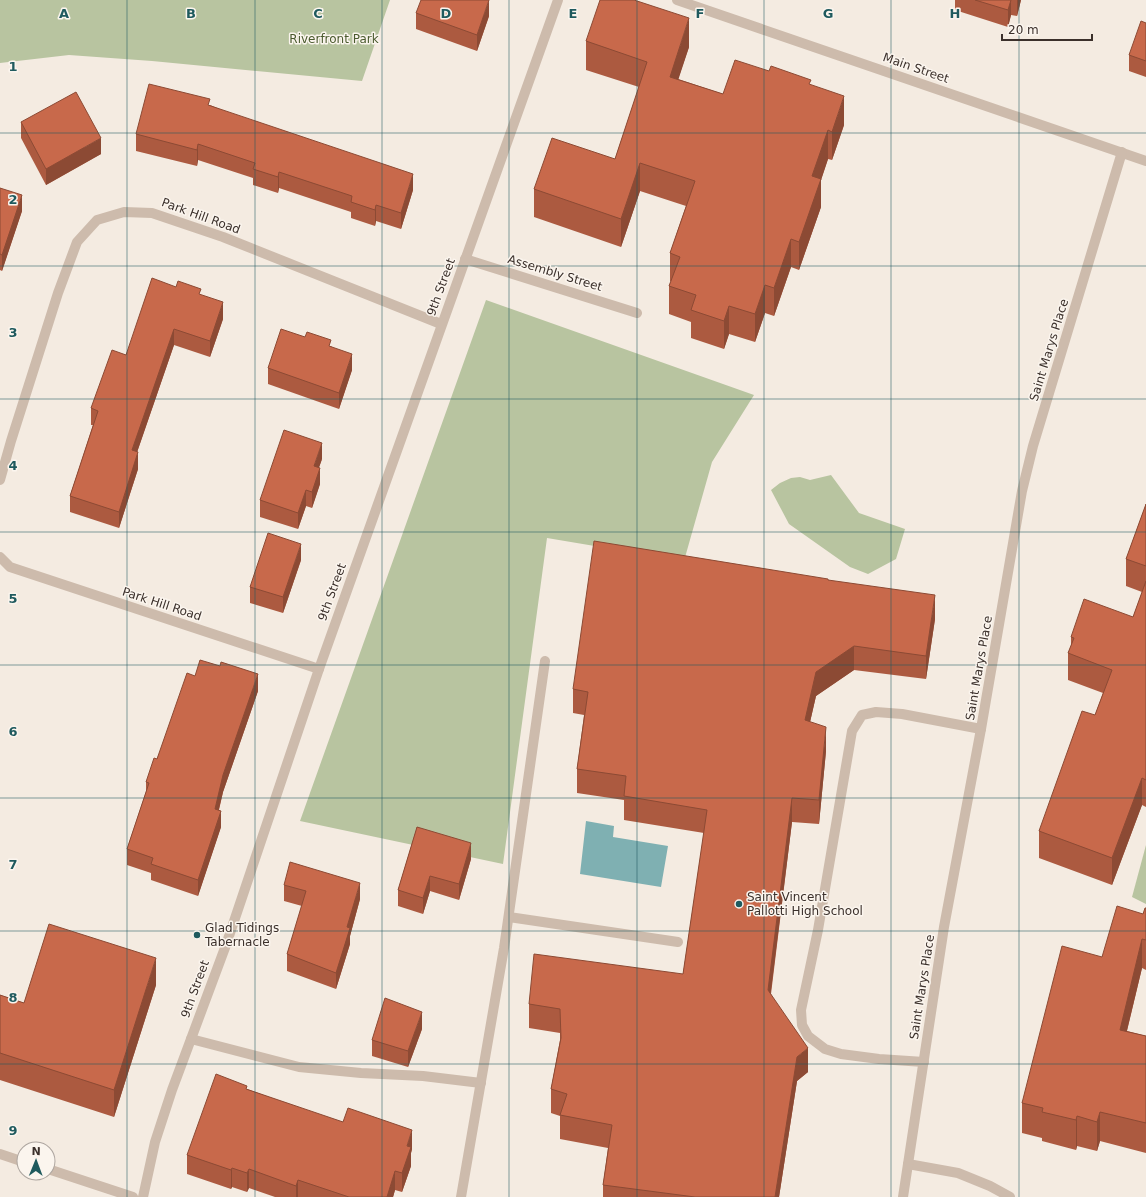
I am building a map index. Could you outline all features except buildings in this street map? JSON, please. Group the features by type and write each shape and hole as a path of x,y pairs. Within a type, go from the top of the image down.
{"street":[{"name":"9th Street","path":"143,1197 155,1142 172,1090 226,944 319,669 558,0"},
{"name":"Main Street","path":"677,0 1146,161"},
{"name":"Saint Marys Place","path":"904,1197 944,927 1026,476 1033,446 1122,152"},
{"name":"Park Hill Road","path":"0,480 56,300 77,242 97,220 124,212 152,213 223,237 441,324"},
{"name":"Assembly Street","path":"465,258 637,313"},
{"name":"Park Hill Road","path":"0,557 10,567 319,669"},
{"path":"461,1197 509,917 545,661"},
{"path":"924,1062 841,1054 825,1049 808,1036 802,1025 801,1010 818,930 852,731 862,715 876,712 902,714 981,729"},
{"path":"509,917 678,942"},
{"path":"191,1039 299,1067 361,1073 423,1076 481,1083"},
{"path":"0,1154 16,1159"},
{"path":"908,1164 958,1173 990,1186 1010,1197"},
{"path":"56,1173 133,1197"}],"green space":[{"name":"Riverfront Park","path":"0,0 390,0 362,81 152,61 69,55 0,63"},
{"path":"486,300 754,395 712,462 684,561 547,538 503,864 300,821"},
{"path":"831,475 859,513 905,529 896,559 868,574 850,567 789,524 771,490 780,483 791,478 800,477 810,480"},
{"path":"1146,845 1146,904 1132,897"}],"water":[{"path":"586,821 614,826 613,837 668,846 661,887 580,874"}],"place":[{"name":"Saint Vincent Pallotti High School","path":"739,904"},
{"name":"Glad Tidings Tabernacle","path":"197,935"}]}
